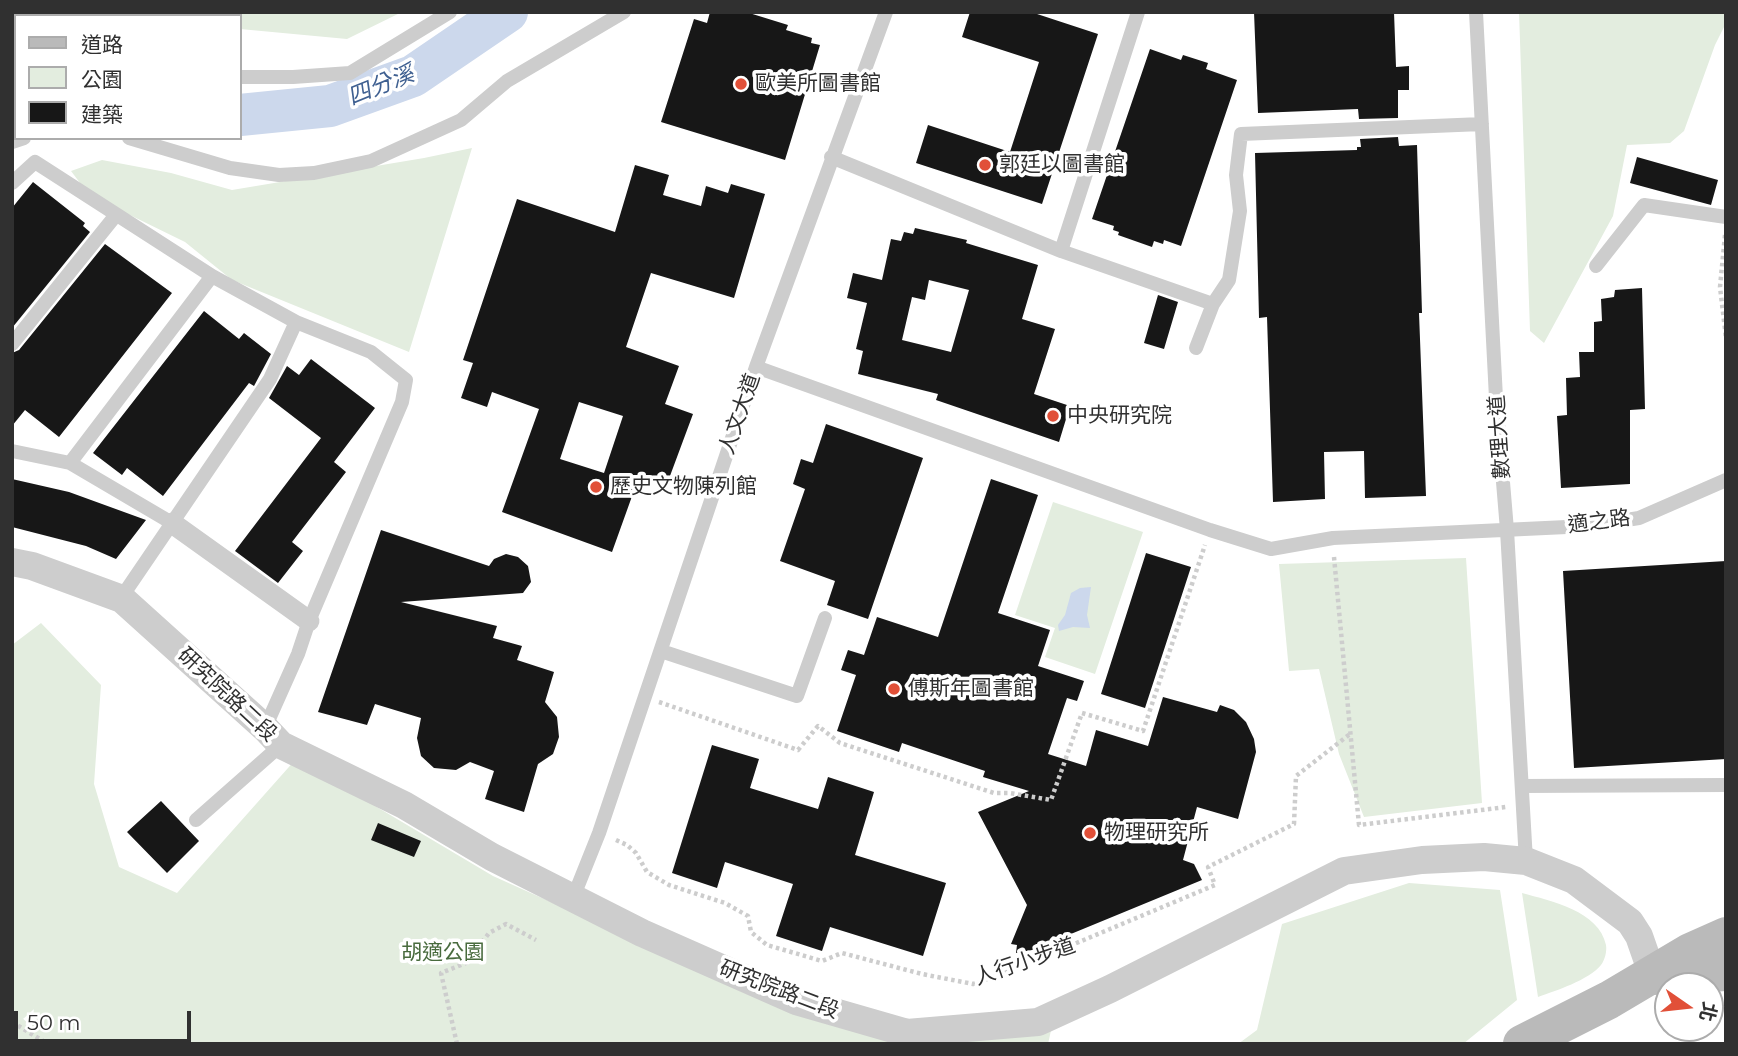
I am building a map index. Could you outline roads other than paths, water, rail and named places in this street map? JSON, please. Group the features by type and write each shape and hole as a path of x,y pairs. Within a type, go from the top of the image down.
{"main road":[{"path":"1522,1044 1653,976 1690,951 1726,936"},
{"path":"1653,976 1726,972"}],"street":[{"path":"172,523 309,621"},
{"name":"研究院路二段","path":"12,562 32,566 121,598 273,736 404,805 492,857 642,933 796,1001 907,1033 1038,1022 1110,989 1344,871 1422,860 1484,857 1526,861 1574,880 1630,922 1639,936 1653,976"}],"lane":[{"path":"242,77 350,73 450,12"},
{"path":"136,140 230,168 279,176 314,173 371,161 461,120 507,81 624,12"},
{"name":"人文大道","path":"573,898 599,833 756,367 886,12"},
{"path":"1061,251 1138,12"},
{"name":"數理大道","path":"1476,12 1495,385 1507,530 1526,861"},
{"path":"1196,348 1213,304 1229,280 1240,212 1236,175 1241,134 1482,124"},
{"path":"831,157 1061,251 1213,304"},
{"path":"12,183 35,162 212,276 296,323 370,352 406,380 402,402 309,621 273,736 196,820"},
{"path":"1596,266 1644,205 1726,219"},
{"path":"12,344 116,215"},
{"path":"70,463 212,276"},
{"path":"121,598 270,379 296,323"},
{"name":"適之路","path":"756,367 1210,530 1270,549 1333,538 1588,526 1639,518 1726,480"},
{"path":"12,451 70,463 172,523"},
{"path":"661,651 797,696 825,618"},
{"path":"1522,786 1726,785"}],"water":[{"path":"1091,587 1087,615 1090,628 1073,627 1059,631 1058,625 1065,615 1071,593 1080,588"}],"waterway":[{"name":"四分溪","path":"242,115 330,106 413,76 507,12"}],"place":[{"name":"歐美所圖書館","path":"741,84"},
{"name":"郭廷以圖書館","path":"985,165"},
{"name":"中央研究院","path":"1053,416"},
{"name":"歷史文物陳列館","path":"596,487"},
{"name":"傅斯年圖書館","path":"894,689"},
{"name":"物理研究所","path":"1090,833"}],"park label":[{"name":"胡適公園","path":"443,953"}]}
